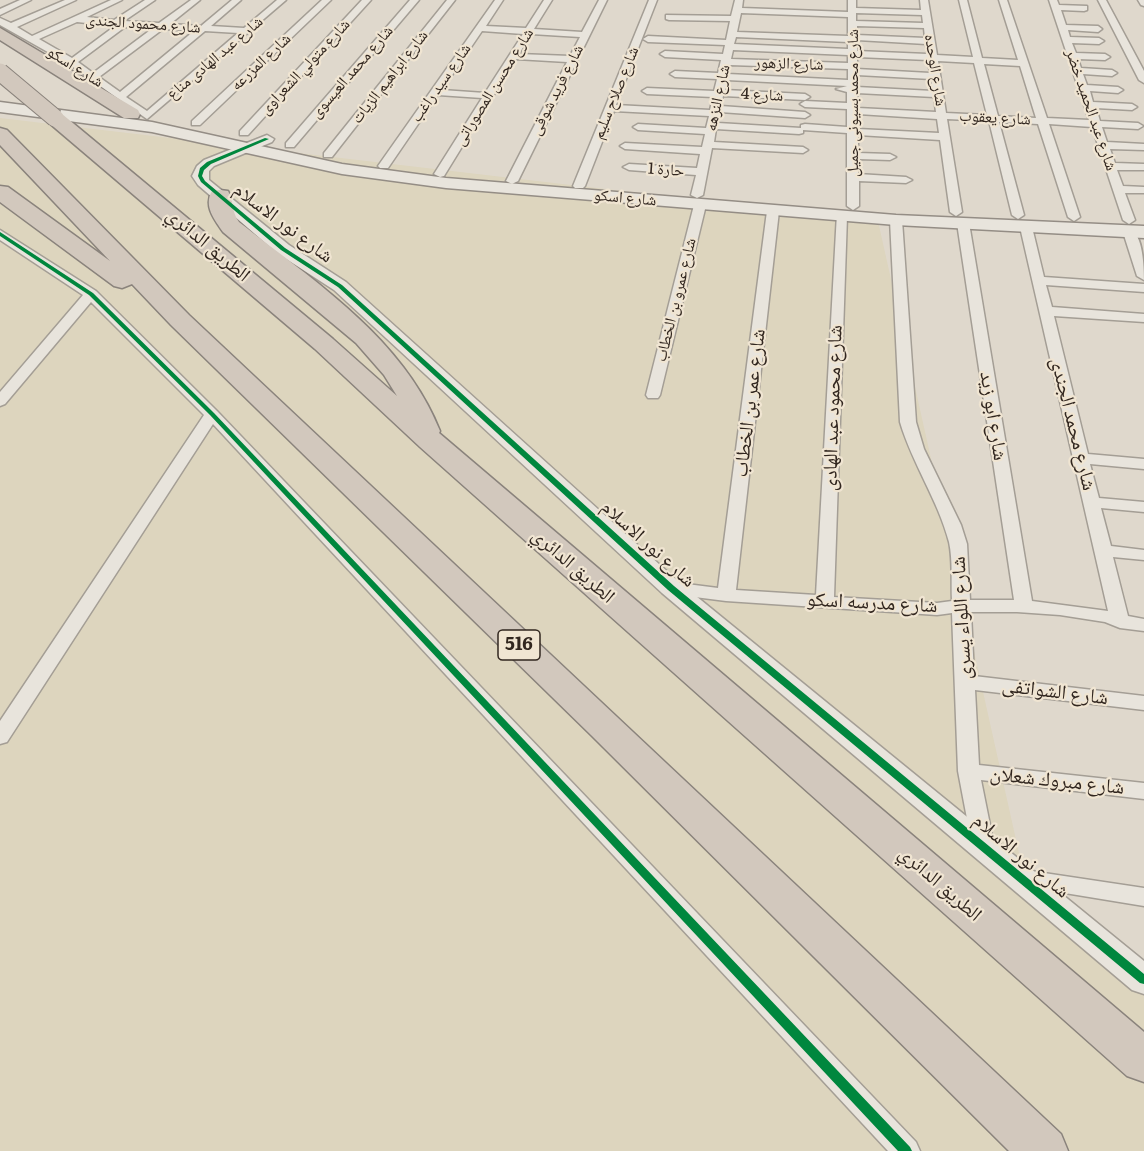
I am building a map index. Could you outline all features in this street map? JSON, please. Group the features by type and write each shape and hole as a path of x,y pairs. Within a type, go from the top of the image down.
{"highway":[{"path":"5,30 139,115"},
{"name":"الطريق الدائري","path":"0,72 324,344 430,441 1144,1061"},
{"name":"516","path":"0,134 180,320 613,734 1043,1151"},
{"path":"0,192 93,261 180,320"},
{"path":"220,196 221,213 231,227 357,328 383,354 416,403 430,441"}],"main road":[{"path":"0,100 139,115"},
{"name":"شارع اسكو","path":"0,107 244,140"},
{"name":"شارع اسكو","path":"139,115 196,123 342,169 393,177 847,211 1137,226"},
{"name":"شارع اسكو","path":"267,139 328,155 440,174 579,186 773,211 847,211 896,220 960,217"},
{"name":"شارع اسكو","path":"1022,221 1074,217 1137,226"}],"street":[{"path":"0,12 27,0"},
{"path":"5,30 72,0"},
{"path":"30,40 118,0"},
{"path":"72,62 151,0"},
{"path":"93,76 196,0"},
{"path":"121,96 237,0"},
{"name":"شارع عبد الهادى مناع","path":"139,115 282,0"},
{"name":"شارع المزرعه","path":"196,123 327,0"},
{"name":"شارع متولي الشعراوى","path":"244,140 367,0"},
{"path":"403,0 415,0"},
{"name":"شارع محمد العيسوى","path":"290,145 390,35 415,0"},
{"name":"شارع ابراهيم الزيات","path":"328,155 452,0"},
{"name":"شارع سيد راغب","path":"384,166 499,0"},
{"name":"شارع محسن المصوراتى","path":"440,174 548,0"},
{"name":"شارع فريد شوقى","path":"512,181 603,0"},
{"name":"شارع صلاح سليم","path":"579,186 653,0"},
{"name":"شارع الوحده","path":"924,0 960,217"},
{"name":"شارع محمد الجندى","path":"963,0 1038,280 1120,622"},
{"path":"1003,0 1074,217"},
{"path":"1102,0 1144,80"},
{"path":"1057,13 1084,8"},
{"path":"648,39 731,28 926,13"},
{"path":"1057,13 1091,19"},
{"path":"1057,13 1098,29"},
{"name":"شارع عبد الحميد خضر","path":"1057,13 1110,166 1137,226 1144,276"},
{"path":"669,17 852,53 1024,63"},
{"path":"840,26 851,17"},
{"path":"851,17 930,41"},
{"path":"731,28 851,17 928,26"},
{"name":"شارع محمد بسيونى جميل","path":"847,211 853,177 851,17"},
{"name":"شارع محمود الجندى","path":"76,19 246,31"},
{"name":"شارع اسكو","path":"0,21 5,30 30,40 93,76 121,96 139,115"},
{"path":"665,54 746,22"},
{"path":"479,28 585,36"},
{"name":"شارع الزهور","path":"731,28 852,69 936,76"},
{"name":"شارع النزهه","path":"698,200 731,28"},
{"path":"1067,40 1099,41"},
{"path":"513,56 573,59"},
{"path":"1072,56 1105,57"},
{"path":"1077,71 1112,73"},
{"path":"675,74 938,94"},
{"path":"610,108 715,111 806,101 852,86"},
{"path":"1083,88 1118,90"},
{"name":"شارع 4","path":"647,91 806,101"},
{"path":"435,92 489,96"},
{"name":"شارع يعقوب","path":"806,101 853,108 942,116 1138,126"},
{"path":"1089,105 1132,107"},
{"path":"638,127 802,129 945,137"},
{"name":"شارع نور الاسلام","path":"267,139 244,140 209,163 202,169 200,176 202,182 283,249 340,286 671,588 1144,980"},
{"path":"1103,145 1144,147"},
{"path":"625,146 803,150"},
{"path":"853,156 890,157"},
{"path":"1110,166 1144,167"},
{"name":"حارة 1","path":"629,167 702,172"},
{"path":"853,177 906,180"},
{"path":"1119,189 1144,190"},
{"name":"شارع عمرو بن الخطاب","path":"653,395 698,200"},
{"name":"شارع عمر بن الخطاب","path":"726,595 773,211"},
{"name":"شارع محمود عبد الهادى","path":"825,601 847,211"},
{"name":"شارع ابو زيد","path":"960,217 1024,608"},
{"name":"شارع اللواء يسرى","path":"896,220 908,422 916,449 952,525 958,544 963,605 969,771 983,845"},
{"path":"0,234 91,294 212,414 906,1151"},
{"path":"1038,280 1144,288"},
{"path":"0,401 91,294"},
{"path":"1045,310 1144,318"},
{"path":"0,736 212,414"},
{"path":"1081,458 1144,464"},
{"path":"1091,502 1144,507"},
{"path":"1103,551 1144,555"},
{"name":"شارع مدرسه اسكو","path":"671,588 726,595 937,609 963,605 1024,608 1102,615 1120,622 1144,625"},
{"name":"شارع الشواتفى","path":"966,682 1144,703"},
{"name":"شارع مبروك شعلان","path":"969,771 1144,791"},
{"path":"1022,879 1144,897"}],"shaded area":[{"path":"0,118 878,221 1023,871 1144,971 1144,1151 0,1151"}],"cycle path":[{"path":"267,139 209,163 202,169 200,176 203,182 283,249 340,286 671,588 1144,980"},
{"path":"0,234 91,294 212,414 906,1151"}]}
